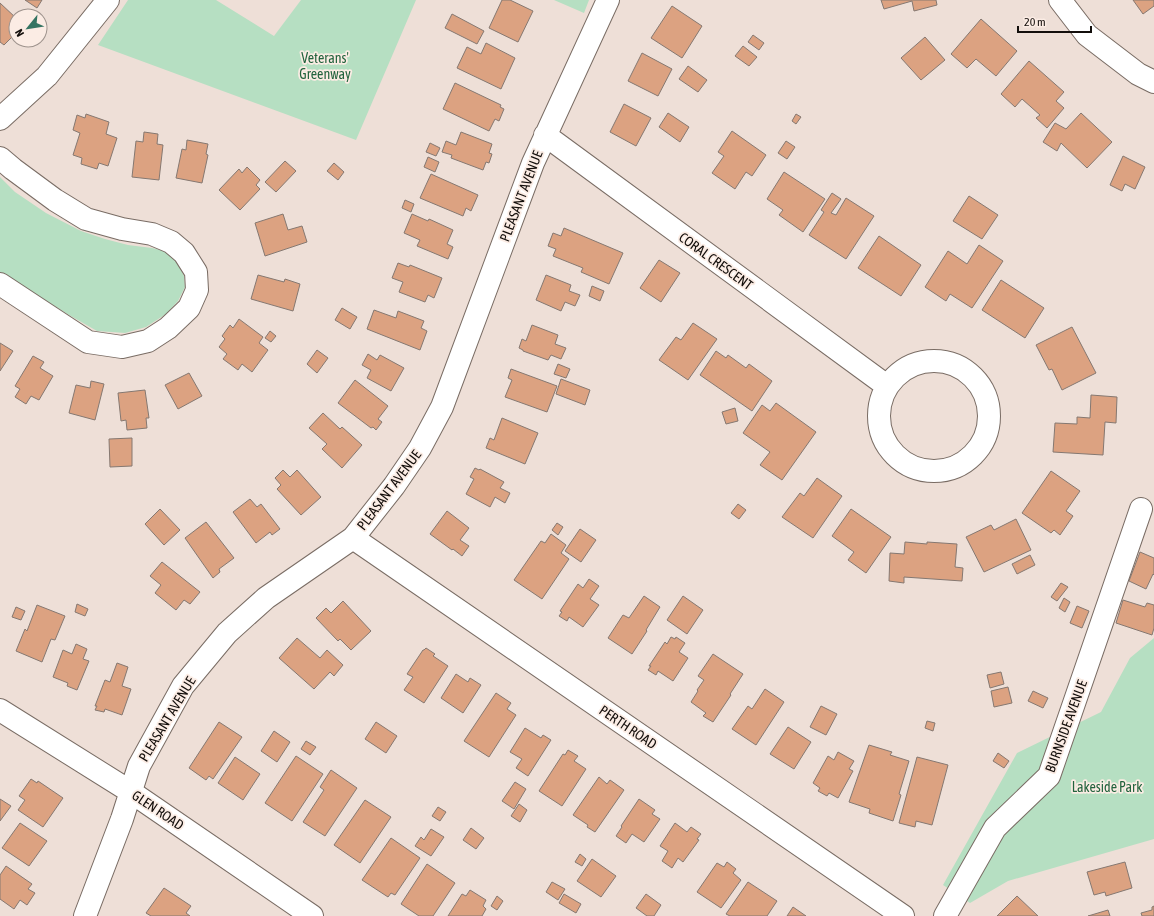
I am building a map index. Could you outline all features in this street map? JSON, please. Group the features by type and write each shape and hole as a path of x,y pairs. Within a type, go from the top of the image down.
{"street":[{"path":"0,119 47,76 108,0"},
{"name":"PLEASANT AVENUE","path":"85,916 131,792 139,766 183,686 227,633 266,598 353,538 394,486 420,448 442,407 533,163 608,0"},
{"path":"1060,0 1087,35 1138,74 1154,82"},
{"name":"CORAL CRESCENT","path":"545,135 887,386"},
{"path":"0,158 55,200 86,219 122,229 152,234 171,242 184,253 196,272 197,290 189,308 168,328 148,341 122,347 88,342 0,284"},
{"path":"942,361 960,367 979,384 989,411 985,439 978,449 964,462 949,469 930,471 915,467 898,458 890,448 881,431 879,412 887,386 899,373 916,363 942,361"},
{"name":"BURNSIDE AVENUE","path":"945,916 995,828 1049,776 1141,509"},
{"name":"PERTH ROAD","path":"353,538 903,916"},
{"name":"GLEN ROAD","path":"0,710 131,792 312,916"}],"green space":[{"name":"Veterans' Greenway","path":"128,0 216,0 274,36 301,0 416,0 356,140 98,45"},
{"path":"554,0 589,0 584,13"},
{"path":"0,177 15,192 46,213 81,231 128,245 165,251 176,260 184,276 185,287 178,301 166,314 146,327 125,333 97,331 0,272"},
{"name":"Lakeside Park","path":"1154,638 1154,839 1008,881 970,903 943,885 1017,753 1101,712 1130,658"}],"building":[{"path":"25,0 42,0 37,8"},
{"path":"502,0 510,0 533,11 518,42 489,28"},
{"path":"881,0 936,0 937,5 914,11 912,1 884,9"},
{"path":"1133,0 1154,0 1154,6 1143,14"},
{"path":"0,3 8,10 8,41 4,45 0,42"},
{"path":"672,6 702,26 682,58 651,38"},
{"path":"452,14 484,31 477,44 445,28"},
{"path":"981,19 1017,51 996,76 976,59 967,68 951,54"},
{"path":"753,35 764,43 759,50 748,42"},
{"path":"925,37 945,60 921,80 901,58"},
{"path":"486,43 515,58 501,89 457,68 467,47 481,54"},
{"path":"743,46 757,57 749,66 735,56"},
{"path":"642,53 672,69 658,96 628,81"},
{"path":"1029,61 1064,92 1056,101 1064,108 1047,128 1036,118 1040,115 1022,99 1015,107 1001,94"},
{"path":"688,66 707,80 698,92 679,79"},
{"path":"455,83 501,105 500,107 504,109 499,121 495,119 489,131 443,109"},
{"path":"624,104 651,118 636,146 610,132"},
{"path":"668,113 689,127 680,142 659,127"},
{"path":"1081,113 1112,142 1087,168 1061,143 1057,151 1043,142 1055,123 1066,129"},
{"path":"86,114 109,122 106,134 117,138 108,166 99,163 97,169 81,164 82,158 73,155 80,133 73,130 77,115 85,118"},
{"path":"796,114 801,117 796,124 792,121"},
{"path":"732,131 766,155 752,176 746,172 735,189 712,173 724,156 718,152"},
{"path":"144,132 158,134 157,144 163,145 159,180 132,177 136,141 143,142"},
{"path":"461,132 492,144 489,153 492,154 489,163 486,162 483,170 451,158 452,155 442,152 446,141 456,145"},
{"path":"187,140 208,144 206,154 208,155 202,183 176,178 182,149 186,150"},
{"path":"786,141 795,147 787,159 778,153"},
{"path":"430,143 440,148 436,156 426,152"},
{"path":"1123,156 1145,167 1135,189 1125,184 1122,191 1110,185"},
{"path":"428,157 439,162 435,172 424,167"},
{"path":"285,161 296,171 276,192 265,182"},
{"path":"334,163 344,172 338,180 327,171"},
{"path":"247,167 260,180 256,185 260,189 240,210 219,190 239,169 242,173"},
{"path":"784,172 825,199 803,232 779,215 783,210 767,199"},
{"path":"431,174 478,195 471,211 466,208 463,216 420,198"},
{"path":"832,193 841,199 831,213 836,215 846,198 874,216 846,259 809,235 824,212 821,210"},
{"path":"969,196 998,215 982,239 953,221"},
{"path":"405,200 414,204 411,212 402,208"},
{"path":"283,214 288,230 302,226 307,242 265,256 255,223"},
{"path":"412,214 428,221 429,219 453,230 447,244 453,247 448,259 417,246 420,240 404,233"},
{"path":"564,228 623,253 609,284 581,272 583,268 553,256 556,249 548,246 553,233 561,236"},
{"path":"879,236 921,265 901,296 858,268"},
{"path":"979,245 1003,261 972,308 950,294 946,301 925,287 948,251 967,264"},
{"path":"659,260 680,273 661,302 640,288"},
{"path":"398,263 409,267 410,265 442,278 434,298 428,295 425,302 399,292 403,282 392,278"},
{"path":"258,275 284,282 285,279 300,284 293,311 251,299"},
{"path":"546,275 571,285 569,291 580,295 575,306 565,302 561,311 536,300"},
{"path":"1001,280 1044,308 1025,338 982,310"},
{"path":"592,286 604,291 600,301 589,296"},
{"path":"342,308 357,317 350,329 335,320"},
{"path":"374,310 396,318 398,311 424,321 421,328 427,331 420,350 367,329"},
{"path":"239,319 263,337 259,343 268,350 252,372 242,364 238,370 223,359 227,354 219,347 225,339 222,336 230,325 233,328"},
{"path":"693,323 717,339 688,380 659,360 676,337 681,340"},
{"path":"532,325 558,335 555,344 566,348 561,359 551,355 548,360 523,351 519,348 522,339 526,341"},
{"path":"1072,327 1096,373 1062,390 1052,369 1049,370 1036,345"},
{"path":"270,331 276,336 271,342 265,338"},
{"path":"0,343 13,351 0,371"},
{"path":"317,350 328,358 317,373 307,364"},
{"path":"716,351 726,358 728,355 746,368 749,364 772,381 752,411 700,375"},
{"path":"368,354 377,360 380,355 404,368 391,391 367,378 371,370 362,365"},
{"path":"33,356 44,362 40,368 53,376 39,400 31,396 26,404 15,397 20,389 15,386"},
{"path":"558,364 570,369 566,378 554,374"},
{"path":"511,369 557,386 547,412 505,397 512,380 508,378"},
{"path":"189,373 202,396 178,409 165,385"},
{"path":"561,379 590,390 585,405 556,394"},
{"path":"355,380 388,406 378,419 382,422 376,430 373,427 371,428 338,403"},
{"path":"91,381 104,384 95,420 69,413 76,385 90,388"},
{"path":"145,390 149,418 146,418 147,428 127,430 126,420 121,421 118,393"},
{"path":"1091,395 1117,397 1116,423 1105,422 1103,455 1053,452 1055,423 1077,424 1077,417 1090,418"},
{"path":"776,403 816,432 782,480 760,465 770,452 743,433 762,405 770,411"},
{"path":"735,408 738,421 726,424 722,412"},
{"path":"323,413 340,429 342,427 362,445 342,468 322,449 327,444 309,428"},
{"path":"502,418 538,433 525,464 486,448 490,438 494,440"},
{"path":"132,438 132,466 110,467 109,439"},
{"path":"475,468 480,469 504,482 500,488 510,493 505,503 495,497 490,507 466,494 474,479 470,477"},
{"path":"283,470 290,477 297,470 321,497 301,515 277,489 281,485 275,478"},
{"path":"1051,471 1080,491 1066,511 1073,516 1060,535 1054,530 1051,533 1022,513"},
{"path":"817,478 842,496 813,538 782,517 800,493 804,496"},
{"path":"250,499 257,507 261,504 280,529 272,535 270,532 256,543 233,512"},
{"path":"738,504 746,510 739,519 731,513"},
{"path":"160,509 180,530 164,545 145,524"},
{"path":"851,509 891,537 866,573 848,560 854,552 832,536"},
{"path":"447,511 469,528 460,540 469,546 462,556 430,534"},
{"path":"1016,519 1031,550 984,572 966,537 991,525 994,530"},
{"path":"206,522 234,558 219,569 220,572 213,578 185,538"},
{"path":"557,523 563,527 558,535 552,530"},
{"path":"580,529 596,540 581,562 565,551"},
{"path":"551,534 566,545 561,553 569,559 542,599 514,580 541,541 545,543"},
{"path":"905,542 957,544 955,567 963,568 962,581 904,577 904,583 889,581 890,553 904,554"},
{"path":"1140,552 1154,558 1154,575 1153,574 1146,589 1129,581"},
{"path":"1030,555 1035,565 1017,574 1012,564"},
{"path":"162,562 200,592 190,604 184,600 176,610 155,593 161,585 150,576"},
{"path":"589,579 599,586 590,599 599,605 583,627 569,617 567,621 559,616 562,612 560,611 578,584 583,588"},
{"path":"1061,583 1068,587 1057,601 1051,597"},
{"path":"644,596 660,607 632,654 608,638 623,615 629,618"},
{"path":"683,596 703,610 687,634 667,620"},
{"path":"1064,598 1070,602 1065,612 1059,608"},
{"path":"1123,600 1145,607 1147,603 1154,605 1154,628 1152,635 1116,623"},
{"path":"343,601 371,631 351,650 340,639 338,641 316,618 326,608 331,613"},
{"path":"77,604 88,609 85,616 75,612"},
{"path":"37,605 65,616 55,640 51,639 42,662 16,651 25,629 27,631"},
{"path":"1077,606 1089,611 1082,628 1070,623"},
{"path":"16,607 25,611 21,620 12,617"},
{"path":"671,637 675,639 676,637 685,643 679,652 688,658 673,681 658,671 656,675 648,670 651,666 649,666 665,642 667,644"},
{"path":"297,638 320,658 327,650 343,665 334,676 330,672 314,689 279,658"},
{"path":"76,644 87,649 83,659 89,661 77,690 67,686 68,683 53,677 63,650 72,654"},
{"path":"426,648 435,654 433,656 448,666 424,703 404,690 413,677 407,674 423,650"},
{"path":"713,654 743,674 713,722 703,716 706,713 691,702 704,680 698,676"},
{"path":"117,663 128,667 122,686 131,689 122,715 105,709 104,712 95,710 97,706 95,706 105,680 110,682"},
{"path":"1001,672 1004,684 990,688 987,675"},
{"path":"456,674 468,682 470,678 481,685 463,713 441,698"},
{"path":"1008,687 1012,703 994,707 991,691"},
{"path":"765,689 784,702 756,745 732,729 748,706 752,709"},
{"path":"1033,691 1048,698 1043,708 1028,701"},
{"path":"496,693 511,703 507,709 516,715 489,757 464,741"},
{"path":"821,706 837,714 826,735 810,727"},
{"path":"927,721 935,723 933,731 925,728"},
{"path":"219,722 242,737 213,779 209,776 206,780 189,768"},
{"path":"376,722 397,736 386,753 365,739"},
{"path":"788,727 811,742 794,769 770,754"},
{"path":"525,728 541,738 543,735 551,740 528,776 516,768 522,759 510,752"},
{"path":"274,731 290,742 277,762 261,751"},
{"path":"306,741 316,747 310,755 301,749"},
{"path":"869,745 892,752 890,755 909,761 893,821 869,813 870,809 849,802"},
{"path":"568,750 578,756 574,761 586,769 562,806 539,791 563,754 565,755"},
{"path":"838,752 854,761 849,769 853,771 838,798 829,793 827,796 818,791 820,788 813,783 828,756 834,760"},
{"path":"998,753 1009,761 1004,768 993,761"},
{"path":"296,756 323,774 292,821 265,803"},
{"path":"235,757 260,774 243,800 218,783"},
{"path":"917,757 948,765 932,825 916,821 915,827 899,823"},
{"path":"331,770 357,788 325,836 303,822 324,790 320,787"},
{"path":"599,777 607,784 610,780 624,790 595,832 587,827 588,825 573,815"},
{"path":"31,779 37,783 38,781 63,798 43,827 18,810 25,800 19,796"},
{"path":"515,782 526,789 514,809 502,801"},
{"path":"0,799 11,806 0,821"},
{"path":"639,799 655,810 652,814 660,819 644,842 632,834 626,843 616,836"},
{"path":"365,800 391,817 360,863 334,845"},
{"path":"519,804 527,810 520,822 511,816"},
{"path":"438,807 446,812 440,821 432,816"},
{"path":"20,823 47,841 29,866 2,848"},
{"path":"675,823 687,832 691,827 701,834 697,839 699,840 683,862 678,858 672,868 662,861 668,851 660,846"},
{"path":"471,828 484,838 476,849 463,840"},
{"path":"431,829 444,837 431,856 415,846 421,837 424,840"},
{"path":"391,838 420,858 395,895 391,893 388,897 362,880"},
{"path":"580,854 586,859 582,866 575,862"},
{"path":"592,859 616,876 601,897 577,881"},
{"path":"727,862 736,869 733,873 741,880 721,908 697,892 717,863 724,867"},
{"path":"1125,862 1132,888 1106,896 1105,892 1094,895 1087,872"},
{"path":"427,864 455,883 433,916 419,916 401,904"},
{"path":"6,866 32,884 28,889 35,893 27,905 20,900 14,909 0,899 0,875"},
{"path":"552,882 565,889 558,900 546,892"},
{"path":"748,882 777,901 767,916 730,916 726,914"},
{"path":"164,888 191,906 186,913 190,916 151,916 146,913"},
{"path":"470,890 486,900 483,906 486,909 482,916 448,916 462,894 466,896"},
{"path":"564,894 581,904 576,913 559,903"},
{"path":"646,894 661,905 654,916 647,916 636,908"},
{"path":"497,896 503,901 497,910 491,906"},
{"path":"1017,896 1038,916 997,916"},
{"path":"1154,906 1154,916 1142,916 1141,913 1152,910 1152,907"},
{"path":"793,907 806,916 787,916"},
{"path":"1108,910 1110,916 1088,916"}]}
